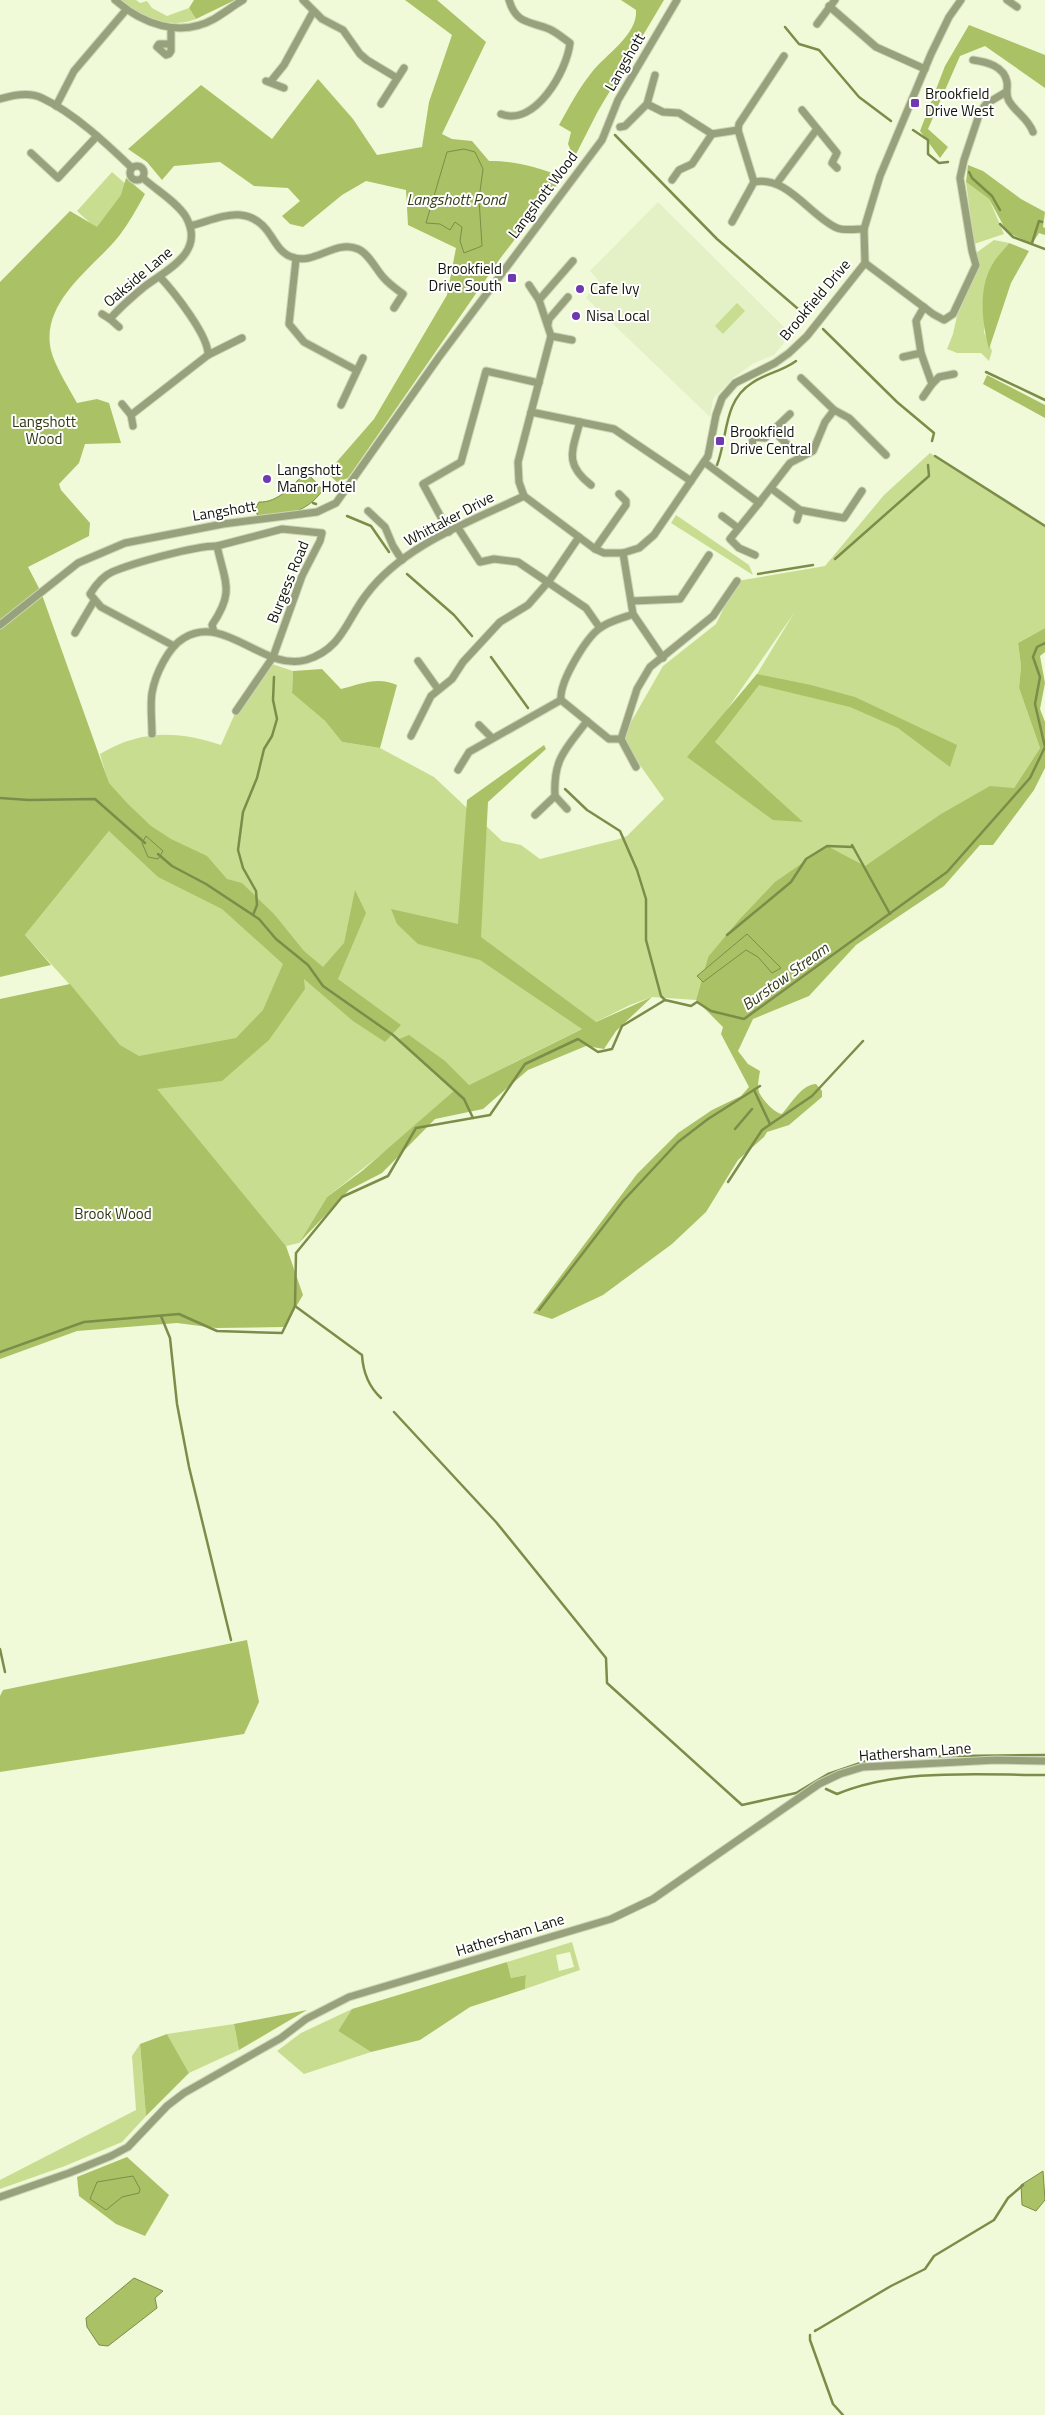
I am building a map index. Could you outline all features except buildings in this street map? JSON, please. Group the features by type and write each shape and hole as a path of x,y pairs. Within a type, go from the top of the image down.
{"street":[{"path":"115,0 126,10 138,17 171,28 203,24 243,0"},
{"path":"303,0 313,12 343,30 360,54 397,78"},
{"path":"501,114 516,117 526,114 547,94 569,55 570,42 550,29 525,22 512,11 509,0"},
{"name":"Langshott","path":"602,140 618,100 677,0"},
{"path":"816,24 835,0"},
{"name":"Brookfield Drive","path":"623,553 639,548 654,536 708,456 716,415 722,398 735,383 775,363 802,340 864,263 864,229 880,176 925,68 949,17 960,0"},
{"path":"1007,0 1017,7"},
{"path":"829,6 876,47 925,68"},
{"path":"56,106 74,71 126,10"},
{"path":"284,88 269,81 284,65 313,12"},
{"path":"171,28 171,44"},
{"path":"754,182 738,130 739,124 759,87 784,56"},
{"path":"973,60 996,66 1004,73 1008,84 1006,92 1008,99 1029,122 1033,132"},
{"path":"381,104 404,68"},
{"path":"620,128 625,126 647,104 655,75"},
{"path":"864,263 944,320 953,314 976,265 960,178 964,160 980,112 986,104 1006,92"},
{"path":"0,99 10,95 32,95 42,98 97,136 132,168"},
{"path":"647,104 662,112 680,113 712,134 738,130"},
{"path":"802,110 836,153 832,163 837,168"},
{"path":"777,183 817,128"},
{"path":"672,180 679,170 692,164 712,134"},
{"path":"31,153 58,178 97,136"},
{"name":"Langshott Wood","path":"506,267 602,140"},
{"path":"132,168 136,166 143,168 145,171 144,178"},
{"path":"132,168 130,176 132,179 136,181 144,178"},
{"path":"144,178 179,208 186,216 190,226 236,214 255,219 269,232 282,251 296,259 316,256 344,246 359,249 384,278 403,294 394,308"},
{"path":"732,222 754,182 761,180 777,183 838,229 864,229"},
{"name":"Oakside Lane","path":"102,314 110,319 144,287 182,260 186,253 191,231 190,226"},
{"path":"296,259 289,324 304,342 356,370"},
{"path":"539,300 573,261"},
{"name":"Langshott","path":"0,625 78,563 125,543 223,524 317,512 330,507 343,495 433,365 506,267"},
{"path":"160,277 188,312 208,351"},
{"path":"528,285 539,300 551,336 518,462 519,482 524,496 578,538 595,548 604,553 623,553 633,614 663,658"},
{"path":"548,324 549,319 568,297"},
{"path":"924,307 916,321 921,353 932,384"},
{"path":"110,319 119,327"},
{"path":"551,336 572,340"},
{"path":"131,415 208,351 242,338"},
{"path":"903,357 921,353"},
{"path":"342,404 363,358"},
{"path":"448,532 423,484 461,462 486,371 539,383"},
{"path":"923,397 939,376 954,374"},
{"path":"801,378 834,410 849,418 886,455"},
{"path":"122,404 131,415 133,426"},
{"path":"755,555 739,548 730,539 772,489 780,474 790,463 813,451 825,422 834,410"},
{"path":"531,412 614,430 691,481"},
{"path":"752,448 753,437 765,438 790,414"},
{"path":"580,422 572,461 578,475 591,485"},
{"path":"773,431 801,457"},
{"path":"704,462 759,503"},
{"path":"772,489 800,510 844,518 862,491"},
{"path":"595,548 626,505 626,501 619,494"},
{"name":"Whittaker Drive","path":"214,632 273,657 294,661 306,660 328,649 345,632 365,596 383,575 402,560 448,532 524,496"},
{"path":"797,520 800,510"},
{"path":"368,511 385,527 393,546 402,560"},
{"path":"722,516 738,528"},
{"path":"458,528 480,562 494,559 518,562 586,608 600,628"},
{"name":"Burgess Road","path":"217,546 282,529 322,533 320,541 302,576 273,657"},
{"path":"411,736 431,696 452,678 463,662 500,622 506,617 522,611 549,582 578,538"},
{"path":"152,734 152,693 162,667 174,646 184,638 214,632 212,625 222,611 228,594 217,546 196,548 110,573 94,587 90,594 101,607 174,646"},
{"path":"632,601 680,599 709,555"},
{"path":"636,767 621,740 637,689 650,667 713,616 737,580"},
{"path":"75,633 94,601"},
{"path":"621,740 609,739 561,700 560,693 585,645 600,628 633,614"},
{"path":"236,711 273,657"},
{"path":"418,661 438,689"},
{"path":"458,770 469,752 561,700"},
{"path":"567,809 555,796 554,782 559,756 587,721"},
{"path":"479,725 492,738"},
{"path":"535,816 555,796"},
{"name":"Hathersham Lane","path":"0,2196 69,2173 128,2147 167,2106 184,2092 281,2038 306,2019 349,1997 602,1922 653,1899 819,1784 840,1774 863,1767 996,1760 1045,1761"}],"shaded area":[{"path":"121,0 136,0 140,3 147,1 152,8 167,16 189,8 196,19 176,23 156,20 138,12"},
{"path":"112,172 136,193 101,233 77,211"},
{"path":"966,182 989,199 1004,234 974,244"},
{"path":"658,202 791,334 774,355 754,363 733,378 713,399 710,417 586,298 598,280 590,271"},
{"path":"994,240 1009,243 990,270 984,332 992,351 989,361 981,353 957,353 947,349 957,316 980,264 976,253"},
{"path":"737,303 745,311 723,334 715,326"},
{"path":"930,453 1045,526 1045,628 1018,643 1021,666 1019,688 1040,748 1014,788 902,842 865,866 708,957 696,1000 652,997 630,1005 469,1085 327,1197 299,1243 286,1246 70,985 25,935 109,831 108,782 100,754 129,740 159,735 189,737 221,745 236,711 269,663 293,671 292,693 325,721 342,742 380,748 434,777 502,841 521,845 540,859 627,836 664,799 632,754 624,738 627,729 663,666 716,624 737,581 825,566 884,495","holes":["794,613 757,674 724,714"]},
{"path":"676,515 749,565 753,575 671,523"},
{"path":"572,1942 580,1970 525,1989 526,1975 511,1978 507,1962","holes":["570,1952 574,1967 559,1971 556,1955"]},
{"path":"352,2009 338,2031 371,2052 304,2074 277,2051 301,2033"},
{"path":"234,2024 239,2050 189,2073 167,2034"},
{"path":"140,2044 146,2116 122,2142 65,2166 0,2189 0,2180 136,2110 132,2056"}],"green space":[{"path":"194,0 235,0 196,19 189,8"},
{"path":"405,0 437,0 486,42 442,134 452,139 472,141 489,161 526,165 563,177 502,256 348,478 337,482 327,473 374,419 447,295 456,248 408,225 406,190 366,181 342,195 303,227 290,224 282,216 300,201 288,188 254,186 220,162 174,166 162,180 147,162 128,149 201,85 272,139 318,79 353,119 377,155 422,147 429,102 452,35"},
{"path":"621,0 664,0 598,111 574,158 568,144 571,132 559,125 587,78 620,44 632,28 636,10"},
{"path":"969,25 1045,55 1045,88 985,46 960,56 928,129 948,147 940,158 920,131 945,66"},
{"path":"968,165 983,171 1021,199 1045,212 1043,227 1045,228 1045,235 1039,233 1032,244 1007,232 989,199 966,182"},
{"name":"Brook Wood","path":"126,178 145,194 119,236 63,298 50,328 51,352 61,375 77,403 97,399 109,403 121,443 85,444 79,463 59,484 61,490 90,523 89,536 28,567 41,592 109,783 151,826 171,839 207,856 227,879 242,883 274,914 304,951 323,967 344,943 355,890 366,913 338,979 401,1025 385,1042 353,1021 304,979 305,989 269,1040 222,1081 157,1089 286,1246 303,1295 284,1327 216,1328 177,1323 77,1331 0,1359 0,999 70,984 120,1045 139,1056 236,1038 263,1010 283,964 222,909 158,877 109,831 25,935 51,965 0,977 0,282 70,211 97,227 121,195"},
{"path":"1009,243 1029,251 1011,283 989,349 983,317 983,295 988,274 994,262"},
{"path":"987,375 1045,405 1045,418 983,384"},
{"path":"1045,628 1045,652 1040,656 1045,683 1040,709 1045,722 1045,768 1034,790 993,845 980,845 944,886 856,945 809,996 753,1019 738,1051 748,1064 760,1071 758,1089 765,1102 775,1111 782,1114 801,1091 806,1087 816,1084 822,1091 822,1097 789,1125 767,1132 764,1137 738,1160 706,1212 672,1244 603,1295 552,1319 533,1313 637,1174 678,1133 712,1110 741,1096 749,1087 721,1034 723,1027 696,1000 708,957 739,920 775,882 827,846 865,866 941,814 990,786 1014,788 1040,748 1019,688 1021,666 1018,643"},
{"path":"322,669 341,689 376,681 390,682 397,685 380,748 342,742 325,721 292,693 293,671"},
{"path":"757,674 811,685 855,697 957,745 950,767 898,728 850,707 759,685 715,742 803,822 773,820 687,757"},
{"path":"544,745 546,749 488,802 481,937 596,1022 652,997 616,1031 604,1049 586,1046 528,1070 483,1109 435,1119 382,1173 349,1190 299,1243 327,1197 362,1171 455,1090 397,1040 409,1035 445,1061 469,1085 582,1029 480,960 418,944 397,924 391,909 458,924 467,800"},
{"path":"247,1640 259,1702 244,1734 0,1772 0,1696 3,1690"},
{"path":"507,1962 511,1978 526,1975 525,1989 470,2007 420,2040 371,2052 338,2031 352,2009"},
{"path":"307,2010 239,2050 234,2024"},
{"path":"167,2034 189,2073 146,2116 140,2044"},
{"path":"127,2157 169,2195 145,2236 116,2224 79,2196 77,2177"}],"water":[{"name":"Langshott Pond","path":"464,149 475,152 483,169 479,199 482,246 464,253 460,241 462,227 455,222 450,230 440,224 426,223 447,152"},
{"path":"306,472 323,490 316,498 295,512 258,516 255,509 259,502 273,500"},
{"path":"146,836 163,851 158,859 148,857 142,843"},
{"path":"747,934 781,968 772,973 758,957 746,950 703,982 697,976"},
{"path":"1043,2171 1045,2200 1036,2211 1022,2205 1021,2185"},
{"path":"133,2176 140,2189 139,2193 122,2197 106,2210 90,2199 97,2182"},
{"path":"134,2278 163,2291 155,2298 157,2308 108,2346 99,2345 87,2327 86,2318"}],"waterway":[{"path":"785,27 799,44 819,50 859,97 891,121"},
{"path":"913,130 928,140 928,154 939,163 948,162"},
{"path":"615,135 717,239 804,314"},
{"path":"969,172 972,178 992,196 1000,210"},
{"path":"1032,243 1039,221 1042,222"},
{"path":"1000,224 1013,237 1045,249"},
{"path":"823,329 897,402 934,433 932,441"},
{"path":"717,465 731,409 736,399 752,383 796,361"},
{"path":"986,372 1045,400"},
{"path":"935,456 1045,526"},
{"path":"835,559 929,476 928,465"},
{"path":"347,516 371,526 389,552"},
{"path":"758,574 813,565"},
{"path":"407,574 454,615 472,636"},
{"name":"Burstow Stream","path":"0,1352 84,1322 179,1314 217,1331 282,1333 295,1306 296,1253 342,1197 388,1176 416,1128 490,1115 525,1064 578,1039 598,1052 612,1049 622,1026 665,1000 691,1006 697,1002 711,1011 744,1019 947,872 1030,778 1045,747 1035,704 1040,677 1033,657 1037,647 1045,643"},
{"path":"491,657 528,708"},
{"path":"253,915 257,905 256,891 243,868 238,850 243,812 257,778 264,749 272,736 277,719 273,700 274,677"},
{"path":"565,789 587,810 620,831 637,870 646,899 646,940 661,996 665,1000"},
{"path":"0,798 29,800 95,799 145,843"},
{"path":"852,845 890,914"},
{"path":"727,935 791,882 806,859 827,846 853,847"},
{"path":"158,854 172,866 206,884 259,919 276,939 308,965 323,986 393,1035 464,1099 473,1118"},
{"path":"728,1182 762,1130 812,1096 863,1041"},
{"path":"539,1310 623,1201 678,1142 708,1119 760,1086"},
{"path":"754,1090 770,1124"},
{"path":"735,1129 752,1109"},
{"path":"295,1306 362,1355 367,1378 381,1398"},
{"path":"161,1316 170,1338 177,1404 189,1467 231,1640"},
{"path":"394,1412 496,1522 606,1658 607,1683 742,1805 796,1793 828,1774 875,1758"},
{"path":"0,1649 5,1672"},
{"path":"879,1757 1045,1755"},
{"path":"826,1789 837,1794 886,1780 939,1775 1045,1775"},
{"path":"816,2330 891,2286 925,2269 934,2256 994,2220 1008,2198 1023,2185"},
{"path":"810,2335 810,2340 833,2404 843,2415"}],"place":[{"name":"Brookfield Drive West","path":"915,103"},
{"name":"Brookfield Drive South","path":"512,278"},
{"name":"Cafe Ivy","path":"580,289"},
{"name":"Nisa Local","path":"576,316"},
{"name":"Brookfield Drive Central","path":"720,441"},
{"name":"Langshott Manor Hotel","path":"267,479"}]}
